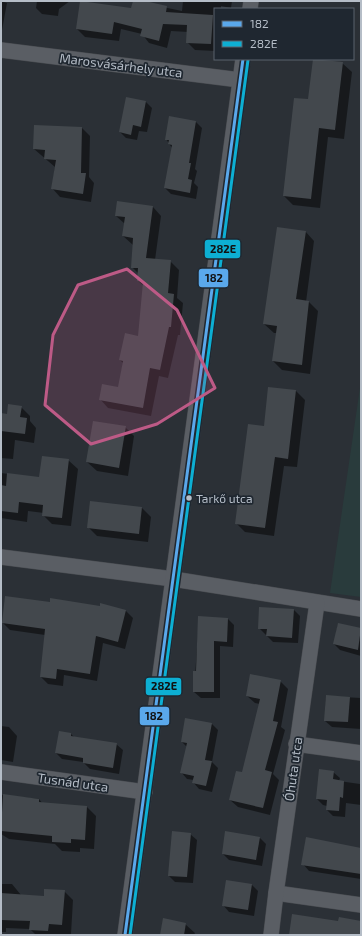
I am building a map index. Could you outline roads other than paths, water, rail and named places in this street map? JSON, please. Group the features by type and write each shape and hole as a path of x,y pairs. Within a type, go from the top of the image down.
{"street":[{"name":"Marosvásárhely utca","path":"1,50 240,80"},
{"path":"125,935 243,60"},
{"path":"1,557 173,579 361,609"},
{"name":"Óhuta utca","path":"271,935 296,744 317,603"},
{"path":"296,744 361,753"},
{"name":"Tusnád utca","path":"1,772 145,792"},
{"path":"276,893 361,905"}],"place":[{"name":"Tarkő utca","path":"189,498"}]}
